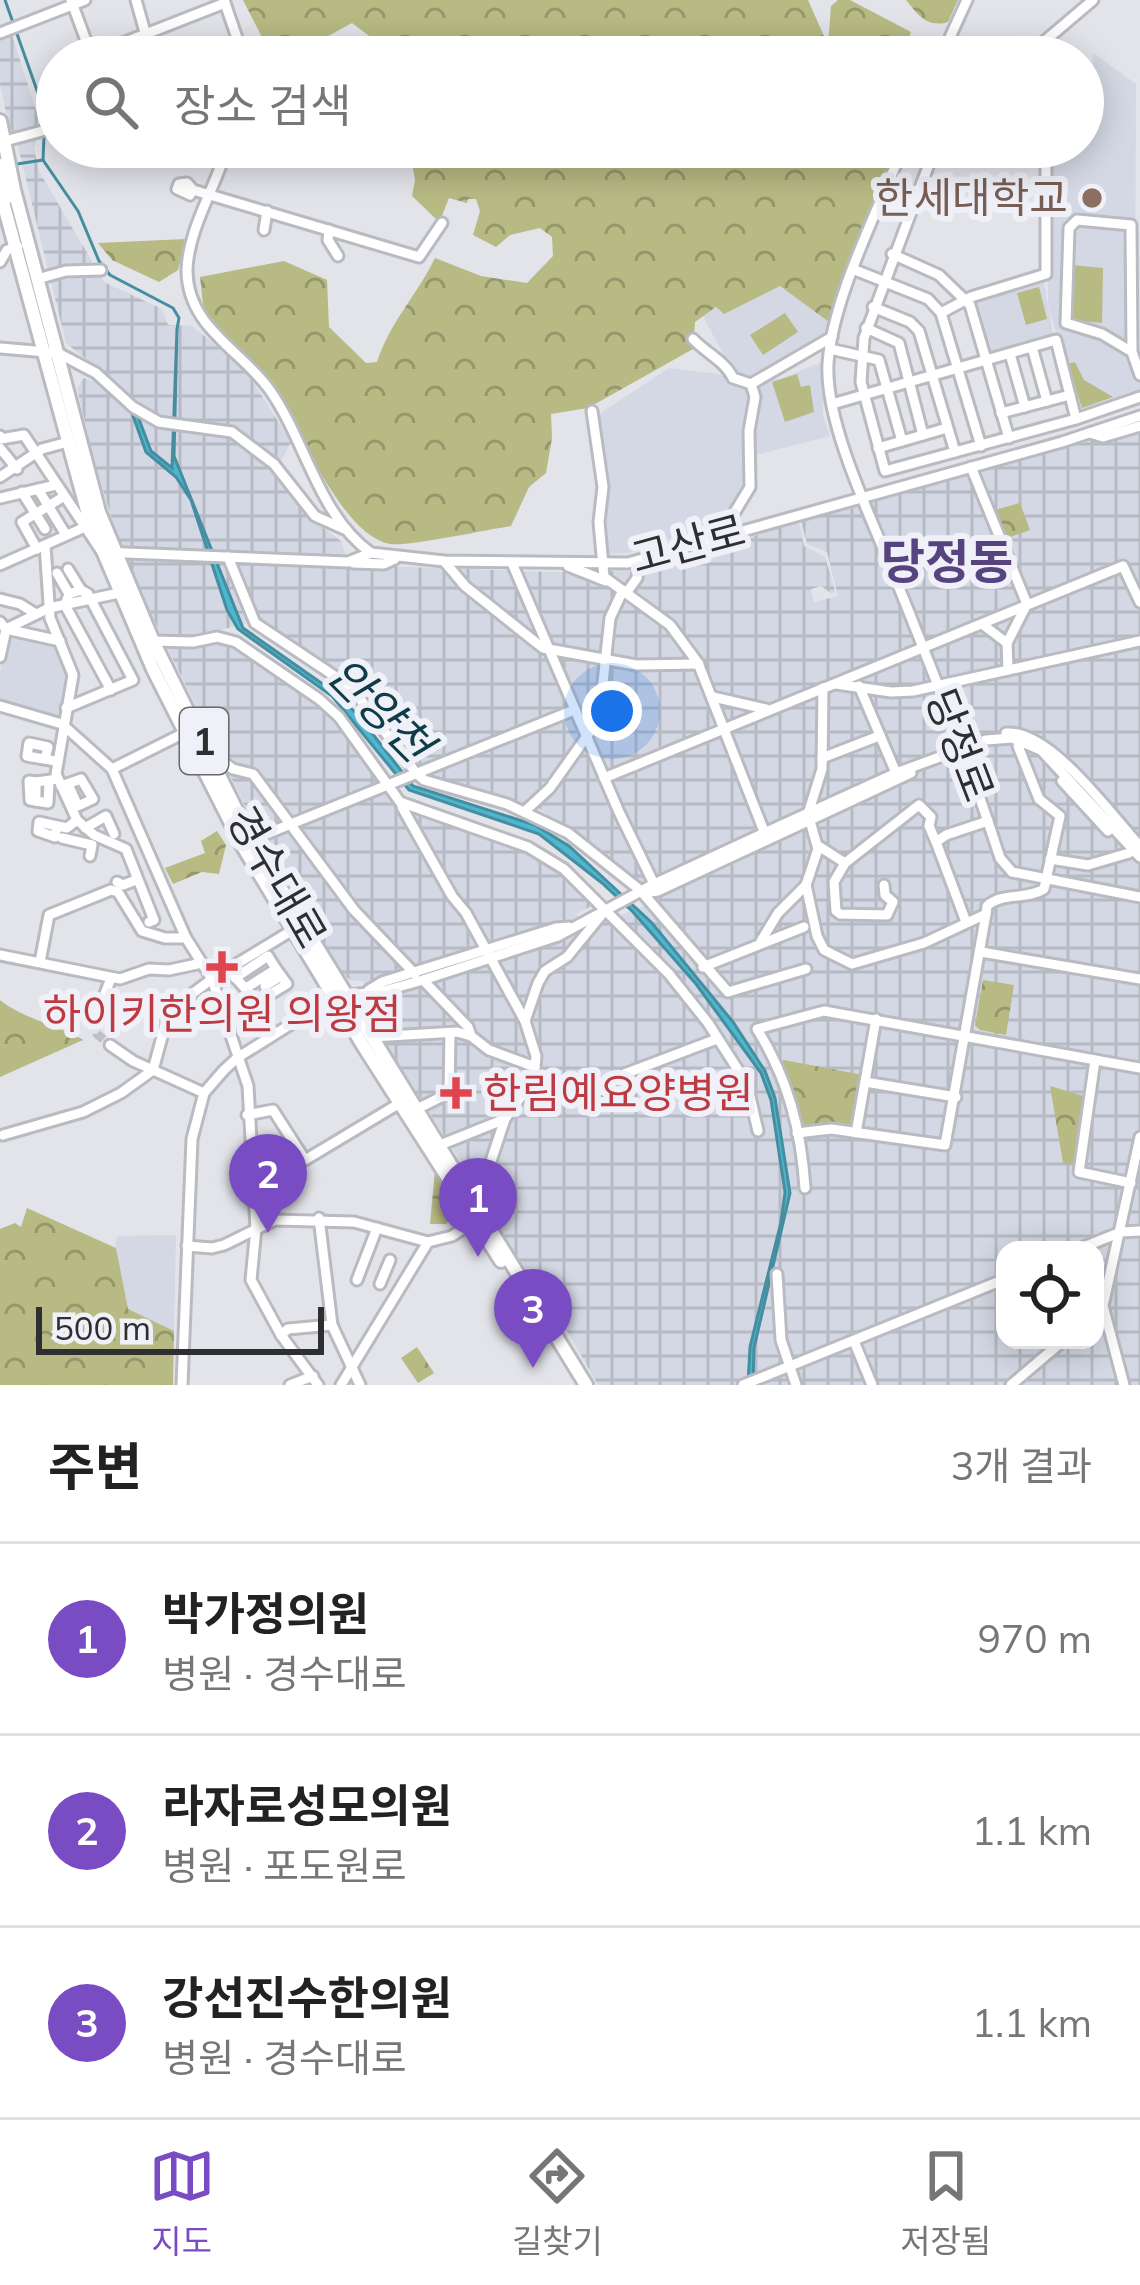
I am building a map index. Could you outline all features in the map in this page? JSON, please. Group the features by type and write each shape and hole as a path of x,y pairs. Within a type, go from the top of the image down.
{"main road":[{"name":"경수대로","path":"0,121 13,228 64,378 118,593 242,845 340,995 400,1103 586,1385"},
{"name":"1","path":"0,165 13,228"},
{"name":"경수대로","path":"7,191 37,279 68,442 108,552 297,928"},
{"name":"경수대로","path":"340,995 362,1020 440,1145 576,1385"}],"street":[{"path":"4,32 85,0"},
{"path":"136,0 146,34"},
{"path":"951,36 967,0"},
{"path":"1051,36 1093,0"},
{"path":"141,36 225,1 236,36"},
{"path":"72,3 84,36"},
{"path":"2,143 36,132"},
{"path":"220,168 187,268 198,312 223,345 268,388 344,529 356,542 357,554 348,562"},
{"path":"693,339 711,358 727,365 733,378 751,383 831,343 895,168"},
{"path":"928,168 873,307 862,354 864,395 884,471 1140,397"},
{"path":"941,313 965,299 1046,274 1046,168"},
{"path":"193,190 419,257 442,223"},
{"path":"265,230 267,211"},
{"path":"1132,352 1102,334 1066,323 1069,228 1076,220 1131,225 1132,352 1140,375"},
{"path":"329,230 328,240 338,256"},
{"path":"0,262 7,250 18,247"},
{"path":"892,254 939,275 965,299 1009,437"},
{"path":"37,279 66,271 101,270"},
{"path":"854,270 928,298 941,313 986,463"},
{"path":"873,307 916,326 955,452"},
{"path":"866,328 898,341 923,435"},
{"path":"832,404 1056,340 1076,419"},
{"path":"831,343 879,360 902,441"},
{"name":"당정로","path":"831,343 832,404 862,495 963,747 1000,858 1012,872"},
{"path":"1032,347 1047,401"},
{"path":"0,348 52,353 87,369 133,407 164,423 220,428 238,436 274,464 322,519 371,553"},
{"path":"1010,354 1025,407"},
{"path":"64,378 87,369"},
{"path":"731,533 730,520 750,487 751,383"},
{"path":"1001,413 1070,395"},
{"path":"524,812 550,788 599,719 603,660 618,587 602,564 603,487 592,411"},
{"name":"고산로","path":"371,553 512,563 639,561 1140,416"},
{"path":"1090,433 1103,436 1140,426"},
{"path":"878,448 947,428"},
{"path":"5,436 24,435 31,458 56,485 83,528 108,552 384,564 399,558"},
{"path":"0,477 68,442"},
{"path":"0,448 16,469"},
{"path":"971,467 1013,556 1027,604 1007,643 1008,670"},
{"path":"0,498 56,485"},
{"path":"38,489 66,535"},
{"path":"22,491 45,529"},
{"path":"46,759 62,724 73,674 49,608 41,547 22,522 63,497"},
{"path":"322,519 332,507"},
{"path":"322,519 344,529"},
{"path":"0,566 83,528"},
{"path":"348,562 371,553"},
{"path":"226,556 255,623 351,687 424,780 524,812 568,833 641,894 728,992 806,969"},
{"path":"445,560 465,586 547,650 636,665 699,664"},
{"path":"563,564 618,587 637,578 639,561"},
{"path":"512,563 654,884"},
{"path":"615,564 610,579 677,632 699,664 766,836"},
{"path":"604,778 1124,566 1140,602"},
{"path":"66,708 111,690 133,680 92,600 62,571 67,599 111,690"},
{"path":"3,625 81,590"},
{"path":"67,599 92,600 118,593"},
{"path":"0,599 36,614"},
{"path":"982,624 1007,643"},
{"path":"3,625 60,640"},
{"path":"0,657 3,625"},
{"path":"153,641 217,637 236,642 339,717 400,802 525,1021 536,1056 535,1071 505,1119 476,1213 452,1236 428,1243 320,1218 275,1220 212,1248 187,1246"},
{"path":"826,686 902,692 1140,641"},
{"path":"73,674 98,666"},
{"path":"826,686 819,784 809,817 817,845 806,886 824,950 852,964 924,944 986,914"},
{"path":"859,686 896,773"},
{"path":"713,697 767,709"},
{"path":"0,706 62,724 112,769 186,938 212,979 248,1086 256,1228 251,1280 281,1335 315,1380 290,1385"},
{"path":"251,840 574,710"},
{"path":"112,769 185,732"},
{"path":"809,817 896,773 963,747 1018,733 1046,745 1140,846"},
{"path":"822,758 880,736"},
{"path":"993,739 1012,738 1041,750 1136,858"},
{"path":"993,739 1040,757 1136,858"},
{"path":"38,745 48,747 46,759 81,824 126,849"},
{"path":"797,1133 831,1129 941,1148 947,1142 989,902 1042,893 1060,816 1040,799 1018,746"},
{"path":"209,752 232,769 253,774 354,910 468,1027 471,1036"},
{"path":"641,894 654,884 899,780 929,762"},
{"path":"62,785 36,782 42,802 62,785 81,779 93,799 78,806 62,785"},
{"path":"400,802 528,847 564,869 609,908 669,974 717,1039 747,1084 758,1131"},
{"path":"884,885 885,896 893,902 887,915 836,910 833,887 844,863 919,805 931,817 929,826 966,922"},
{"path":"36,820 72,842 81,824 106,816 114,834"},
{"path":"936,842 988,821"},
{"path":"182,1385 192,1138 204,1093 237,1058 340,995 419,977 568,927 658,891 766,836"},
{"path":"126,849 145,839"},
{"path":"817,845 844,863"},
{"path":"126,849 127,881 154,920 149,922"},
{"path":"1050,859 1088,865 1136,858"},
{"path":"1014,897 1012,872 1140,897"},
{"path":"760,944 806,886"},
{"path":"40,962 49,915 112,890 118,892 142,932 186,938"},
{"path":"525,1021 545,971 567,957 609,908"},
{"path":"784,908 816,934"},
{"path":"703,967 804,927"},
{"path":"232,974 297,928"},
{"path":"981,952 1140,980"},
{"path":"0,955 112,978 202,963"},
{"path":"3,1135 83,1112 153,1070 169,1011 212,979 268,956 286,984 257,1002 232,974"},
{"path":"309,1013 321,992 325,971 352,986 383,986"},
{"path":"265,986 278,972"},
{"path":"246,988 278,972"},
{"path":"95,1020 112,978"},
{"path":"362,1020 363,1002 383,986"},
{"path":"805,1188 783,1075 757,1029 816,1012 1140,1069"},
{"path":"856,1133 876,1019"},
{"path":"417,1109 448,1094 450,1033"},
{"path":"372,1036 471,1036 489,1051 592,1093 611,1090 611,1078 717,1039"},
{"path":"110,1045 204,1093"},
{"path":"1095,1060 1078,1172 1131,1183"},
{"path":"865,1082 956,1097"},
{"path":"248,1115 273,1110 305,1160 400,1103"},
{"path":"440,1145 505,1119"},
{"path":"1104,1292 1140,1137"},
{"path":"320,1218 332,1325 360,1385"},
{"path":"357,1280 377,1228"},
{"path":"1098,1241 1140,1231"},
{"path":"341,1385 428,1243"},
{"path":"380,1284 390,1260"},
{"path":"777,1274 781,1340 796,1385"},
{"path":"743,1385 996,1283"},
{"path":"281,1335 288,1329 332,1325"},
{"path":"1104,1325 1124,1385"},
{"path":"854,1341 872,1385"},
{"path":"1011,1385 1053,1349"}],"shaded area":[{"path":"12,35 36,111 36,168 104,282 162,309 168,325 192,326 245,369 291,442 280,463 270,456 310,518 341,541 349,565 632,571 608,618 594,715 564,764 524,806 437,779 413,766 365,700 258,620 195,637 161,635 120,545 95,465 77,388 84,378 91,381 96,367 66,343 15,134 9,127 0,84 0,40"},
{"name":"한세대학교","path":"1104,61 1136,84 1135,344 1140,393 1081,414 1048,306 1048,168 1104,168"},
{"path":"1044,283 1053,335 1050,341 989,355 973,303"},
{"path":"780,286 829,322 825,339 750,381 734,375 703,316"},
{"path":"824,361 823,415 830,436 756,455 753,421 760,398 753,385 774,374 778,380"},
{"path":"669,368 727,375 751,392 741,492 725,522 628,553 607,554 603,530 609,471 595,417"},
{"path":"1140,427 1140,1385 598,1385 561,1320 485,1210 506,1125 540,1065 531,1037 535,1002 548,973 567,965 601,923 659,900 535,805 571,772 602,719 611,619 642,568 724,551 724,545 799,522 804,546 825,557 835,590 832,594 821,586 811,589 814,602 838,596 827,552 807,544 801,521"},
{"path":"7,632 58,646 69,672 58,715 0,702"},
{"path":"217,639 231,643 336,719 397,804 519,845 564,872 595,904 577,914 582,933 546,967 523,1022 534,1061 532,1075 516,1098 478,1189 369,1017 368,1008 375,1002 363,981 351,981 341,972 291,899 166,645 199,645"},
{"path":"176,1235 174,1331 128,1309 115,1248 117,1236"}],"green space":[{"path":"243,0 808,0 824,36 369,36 352,23 328,36 261,36"},
{"path":"838,0 850,0 911,32 910,36 829,36 831,6"},
{"path":"906,0 958,0 948,22 934,23"},
{"path":"413,168 890,168 829,322 780,286 724,314 716,307 695,322 693,349 588,408 551,414 546,473 529,487 511,526 390,544 373,537 340,504 270,387 204,314 200,277 284,261 327,280 329,327 366,363 377,362 435,258 481,276 527,283 553,256 552,237 540,228 510,235 496,247 473,235 480,211 476,199 467,203 449,198 441,218 436,219 412,196"},
{"path":"186,239 178,270 159,282 112,260 98,243"},
{"path":"1072,265 1103,268 1102,323 1070,320"},
{"path":"1039,287 1047,319 1026,325 1017,293"},
{"path":"785,313 798,332 763,355 750,335"},
{"path":"1075,362 1084,380 1113,397 1082,408 1068,364"},
{"path":"797,374 801,387 810,385 814,412 785,422 772,382"},
{"path":"1020,503 1030,530 1005,539 995,510"},
{"path":"217,831 226,845 219,874 202,872 173,884 165,868 205,853 201,841"},
{"path":"983,980 1014,985 1006,1035 975,1025"},
{"path":"0,1000 19,1012 83,1040 0,1077"},
{"path":"784,1060 863,1075 856,1122 801,1128"},
{"path":"1050,1086 1087,1097 1076,1165 1063,1163"},
{"path":"435,1170 458,1213 446,1224 430,1224"},
{"path":"27,1208 116,1248 128,1309 174,1331 173,1385 0,1385 0,1229 15,1223 21,1227"},
{"path":"417,1347 434,1373 418,1383 401,1358"}],"water":[{"path":"177,329 174,456 243,628 334,692 413,786 535,825 569,846 652,923 733,1022 765,1071 775,1098 790,1193 754,1348 753,1385 748,1385 750,1347 785,1192 771,1100 761,1073 696,984 602,883 539,834 409,790 332,696 238,629 227,610 191,500 176,477 146,452 132,413 137,414 151,451 172,468"}],"waterway":[{"name":"안양천","path":"5,0 36,88"},
{"path":"17,164 36,161"},
{"name":"안양천","path":"48,168 78,211 110,275 173,308 179,318 177,329"}],"tunnel":[{"path":"95,1020 97,1034 110,1045"}],"place":[{"name":"한세대학교","path":"1092,198"},
{"name":"하이키한의원 의왕점","path":"222,967"},
{"name":"한림예요양병원","path":"456,1093"},
{"name":"라자로성모의원","path":"268,1233"},
{"name":"박가정의원","path":"478,1257"},
{"name":"강선진수한의원","path":"533,1368"}],"district":[{"name":"당정동","path":"947,562"}]}
